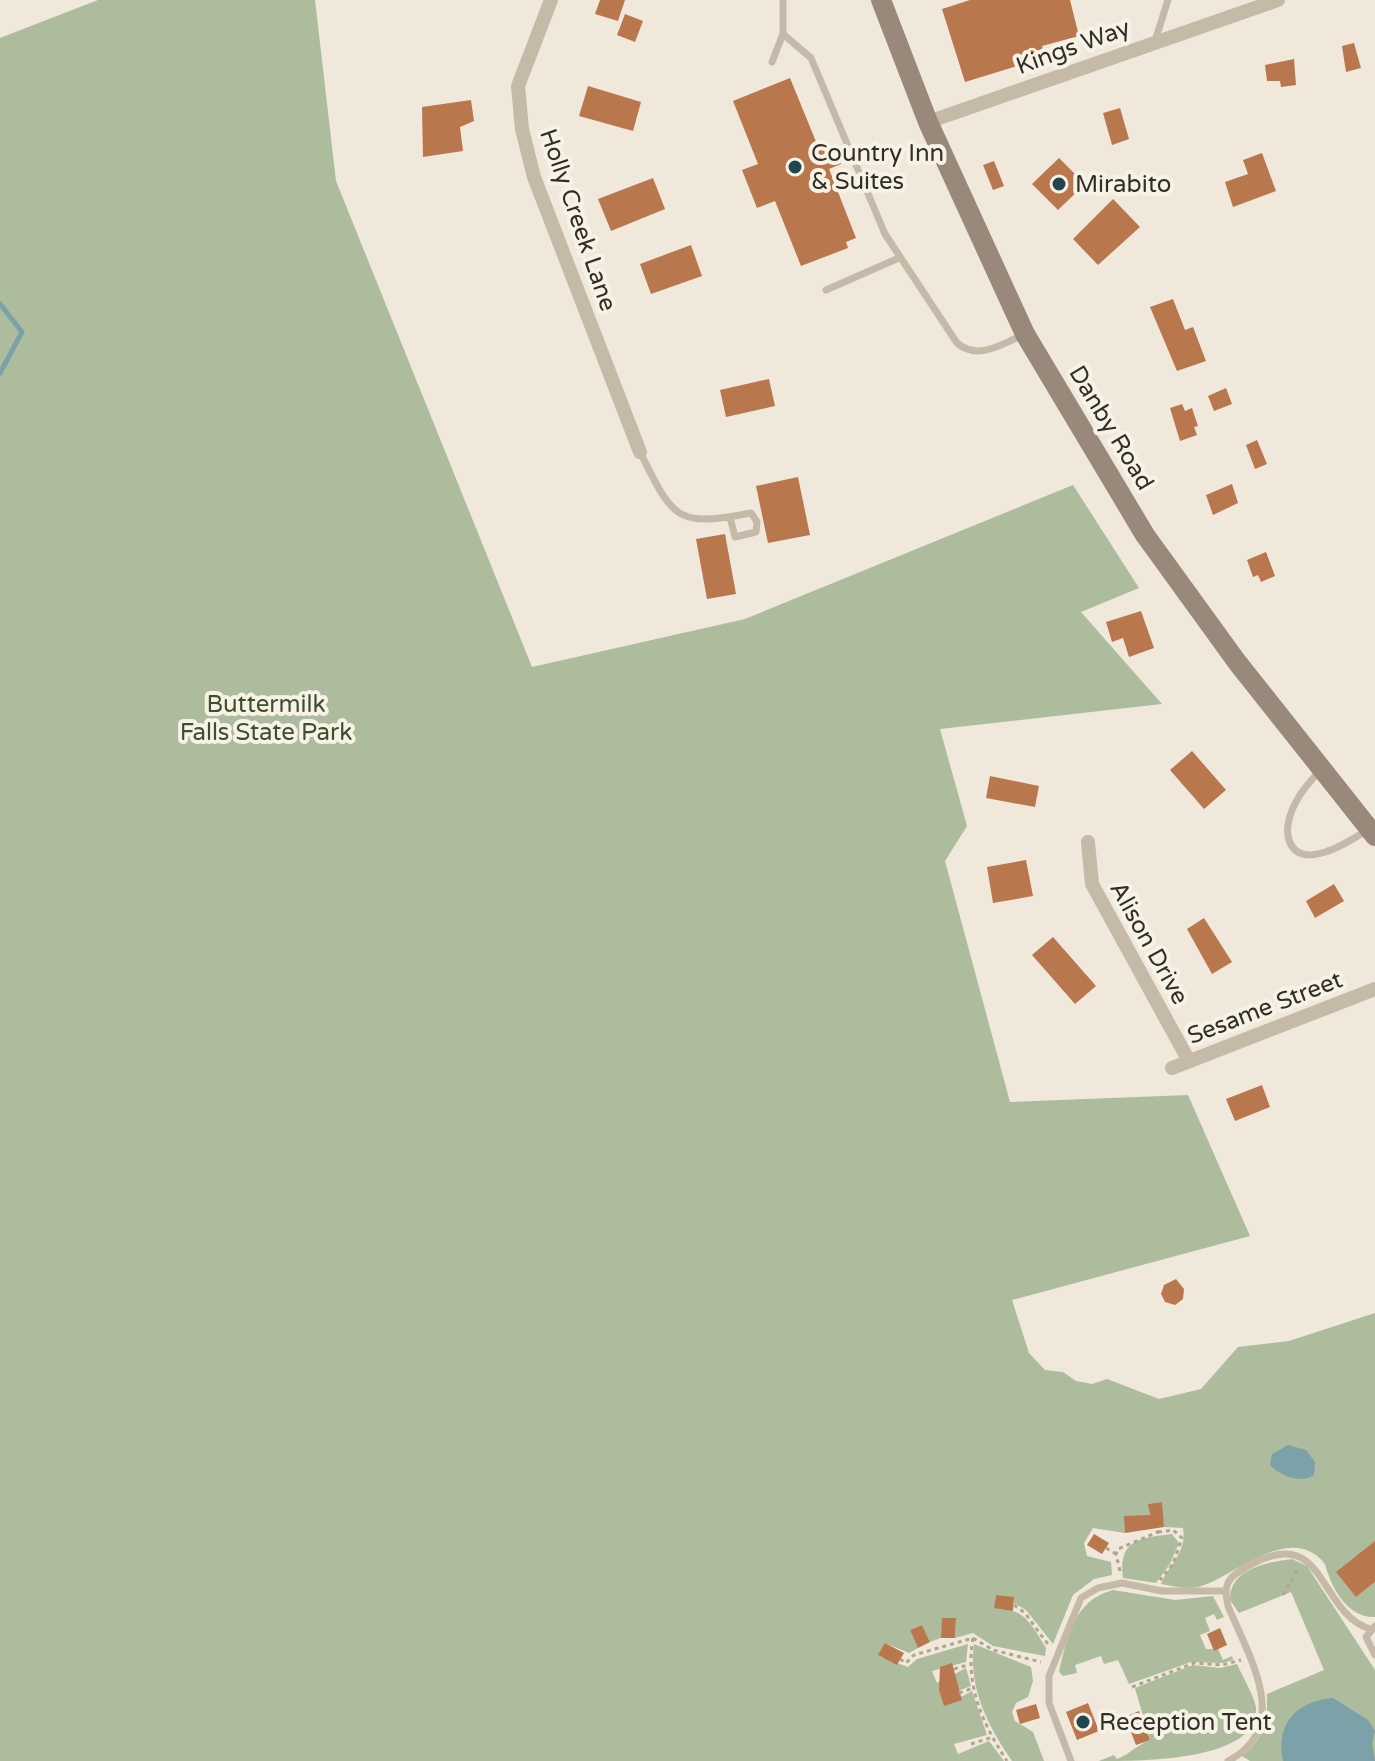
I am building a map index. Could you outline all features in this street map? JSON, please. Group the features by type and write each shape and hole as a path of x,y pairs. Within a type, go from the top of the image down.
{"main road":[{"name":"Danby Road","path":"881,0 928,122 1025,334 1145,535 1237,662 1372,832"}],"street":[{"name":"Holly Creek Lane","path":"551,0 518,86 522,129 534,177 640,452"},
{"name":"Kings Way","path":"928,122 1278,0"},
{"name":"Alison Drive","path":"1088,842 1092,884 1189,1061"},
{"name":"Sesame Street","path":"1172,1068 1375,989"}],"lane":[{"path":"772,62 783,34 783,0"},
{"path":"1155,41 1168,0"},
{"path":"783,34 811,58 885,234 962,347 980,352 1025,334"},
{"path":"826,290 899,258"},
{"path":"640,452 663,499 682,518 703,521 730,517"},
{"path":"1321,768 1297,800 1290,816 1287,832 1297,852 1307,855 1325,852 1372,832"},
{"path":"1228,1761 1247,1748 1257,1734 1264,1697 1224,1591 1231,1578 1248,1566 1275,1557 1297,1556 1310,1561 1356,1625 1372,1628 1366,1637 1375,1655"},
{"path":"1071,1761 1049,1703 1049,1676 1081,1598 1098,1588 1122,1583 1157,1590 1224,1591"}],"path":[{"path":"1122,1583 1111,1551 1132,1538 1158,1530 1173,1530 1182,1538 1173,1564 1162,1575 1157,1590"},
{"path":"1283,1595 1301,1564"},
{"path":"1014,1605 1025,1613 1054,1660"},
{"path":"949,1638 950,1644"},
{"path":"900,1659 906,1663 914,1655 973,1638 993,1650 1054,1660"},
{"path":"973,1638 968,1665 973,1688 990,1738 1007,1761"},
{"path":"924,1645 929,1651"},
{"path":"1132,1687 1194,1663 1222,1665 1248,1657"},
{"path":"954,1669 968,1665"},
{"path":"959,1693 973,1688"},
{"path":"971,1744 990,1738"}],"green space":[{"name":"Buttermilk Falls State Park","path":"98,0 315,0 336,181 532,667 745,619 1073,485 1139,588 1081,612 1162,704 940,729 967,826 945,861 1010,1102 1188,1095 1250,1236 1012,1300 1029,1353 1045,1370 1063,1372 1076,1381 1092,1384 1107,1379 1159,1399 1201,1389 1238,1347 1289,1341 1375,1313 1375,1541 1356,1597 1375,1582 1375,1617 1365,1616 1348,1607 1331,1582 1325,1564 1311,1552 1296,1548 1262,1556 1198,1587 1161,1584 1180,1551 1184,1537 1183,1528 1164,1527 1161,1502 1149,1504 1151,1528 1125,1516 1125,1533 1093,1528 1084,1543 1087,1556 1111,1562 1112,1575 1094,1579 1073,1595 1053,1644 1026,1610 1014,1603 1014,1598 996,1595 994,1608 1013,1611 1026,1619 1046,1648 1045,1656 993,1646 973,1633 955,1638 956,1619 941,1638 930,1642 922,1625 910,1630 918,1648 909,1653 885,1643 879,1656 908,1667 917,1659 968,1644 966,1662 932,1671 937,1683 966,1668 971,1686 958,1691 961,1697 972,1691 987,1735 954,1744 958,1754 989,1741 1004,1761 0,1761 0,38"},
{"path":"1172,1534 1179,1543 1170,1564 1156,1583 1123,1578 1124,1556 1133,1543"},
{"path":"1292,1559 1307,1566 1375,1670 1375,1761 1250,1761 1242,1756 1255,1744 1263,1729 1267,1694 1324,1670 1291,1592 1239,1613 1230,1600 1231,1589 1243,1574 1262,1565"},
{"path":"1113,1590 1175,1600 1213,1596 1224,1617 1217,1620 1214,1614 1205,1618 1210,1631 1200,1635 1206,1649 1218,1649 1223,1660 1232,1656 1233,1660 1223,1663 1191,1662 1129,1684 1118,1660 1104,1664 1101,1656 1075,1665 1077,1673 1063,1676 1059,1672 1074,1622 1089,1602"},
{"path":"974,1644 1031,1667 1033,1681 1028,1697 1016,1703 1012,1712 1015,1721 1033,1732 1044,1761 1012,1761 995,1734 977,1691"},
{"path":"1237,1664 1256,1708 1252,1725 1239,1739 1195,1754 1099,1761 1114,1755 1117,1759 1150,1740 1135,1688 1193,1665 1220,1668"}],"water":[{"path":"1288,1445 1306,1450 1315,1462 1314,1475 1303,1479 1291,1478 1270,1465 1272,1454"},
{"path":"1333,1698 1368,1720 1375,1731 1372,1743 1375,1761 1283,1761 1282,1736 1292,1716 1309,1704"}],"building":[{"path":"600,0 625,0 618,21 595,14"},
{"path":"970,0 1070,0 1079,36 1042,46 1046,57 965,82 942,9"},
{"path":"625,14 643,21 635,42 617,35"},
{"path":"1354,43 1361,68 1346,72 1342,46"},
{"path":"1294,59 1296,85 1281,87 1280,81 1267,81 1265,65"},
{"path":"790,78 819,149 833,144 841,164 829,169 856,238 846,242 848,248 801,266 775,201 757,208 742,170 758,164 733,101"},
{"path":"588,86 641,102 633,131 579,116"},
{"path":"471,100 474,121 460,127 463,151 423,157 422,107"},
{"path":"1120,108 1129,139 1112,145 1103,113"},
{"path":"1262,153 1276,191 1233,207 1225,182 1248,174 1243,160"},
{"name":"Mirabito","path":"1059,158 1085,184 1058,210 1032,184"},
{"path":"994,161 1004,186 993,190 983,165"},
{"path":"653,178 665,209 611,231 598,199"},
{"path":"1113,199 1140,227 1098,265 1073,239"},
{"path":"691,245 702,276 651,294 640,264"},
{"path":"1173,299 1185,330 1193,327 1206,361 1177,371 1150,307"},
{"path":"769,379 775,406 726,417 720,390"},
{"path":"1226,388 1232,404 1214,411 1208,396"},
{"path":"1182,404 1185,411 1192,408 1198,426 1194,427 1197,435 1180,441 1170,408"},
{"path":"1257,440 1267,464 1255,469 1246,445"},
{"path":"798,477 810,535 768,543 756,486"},
{"path":"1232,484 1238,503 1213,515 1206,495"},
{"path":"725,534 736,594 707,599 696,539"},
{"path":"1266,552 1275,576 1261,582 1258,575 1253,577 1247,560"},
{"path":"1141,611 1154,648 1129,657 1123,638 1112,642 1106,622"},
{"path":"1192,751 1226,790 1204,809 1170,770"},
{"path":"990,776 1039,786 1035,807 986,798"},
{"path":"1026,860 1033,896 993,903 987,867"},
{"path":"1334,884 1344,901 1315,918 1306,901"},
{"path":"1204,918 1232,962 1212,974 1187,929"},
{"path":"1053,937 1096,986 1075,1004 1032,955"},
{"path":"1262,1085 1270,1107 1235,1121 1226,1099"},
{"path":"1176,1279 1184,1289 1183,1299 1175,1305 1165,1302 1161,1294 1164,1285"},
{"path":"1162,1502 1164,1527 1125,1533 1124,1516 1150,1515 1148,1504"},
{"path":"1094,1534 1109,1543 1102,1554 1087,1545"},
{"path":"1375,1541 1375,1582 1356,1597 1336,1572"},
{"path":"996,1595 1014,1597 1013,1611 994,1608"},
{"path":"942,1618 956,1618 955,1638 941,1638"},
{"path":"922,1625 930,1642 918,1648 910,1630"},
{"path":"1220,1628 1227,1645 1214,1651 1207,1634"},
{"path":"885,1643 904,1653 897,1665 878,1655"},
{"path":"952,1663 962,1700 944,1706 939,1690 940,1667"},
{"name":"Reception Tent","path":"1088,1703 1099,1731 1077,1740 1066,1712"},
{"path":"1036,1704 1040,1718 1020,1724 1016,1710"},
{"path":"1139,1711 1150,1740 1136,1745 1125,1717"}],"waterway":[{"path":"0,304 22,332 0,373"}],"place":[{"name":"Country Inn & Suites","path":"795,167"},
{"name":"Mirabito","path":"1059,184"},
{"name":"Reception Tent","path":"1083,1722"}]}
